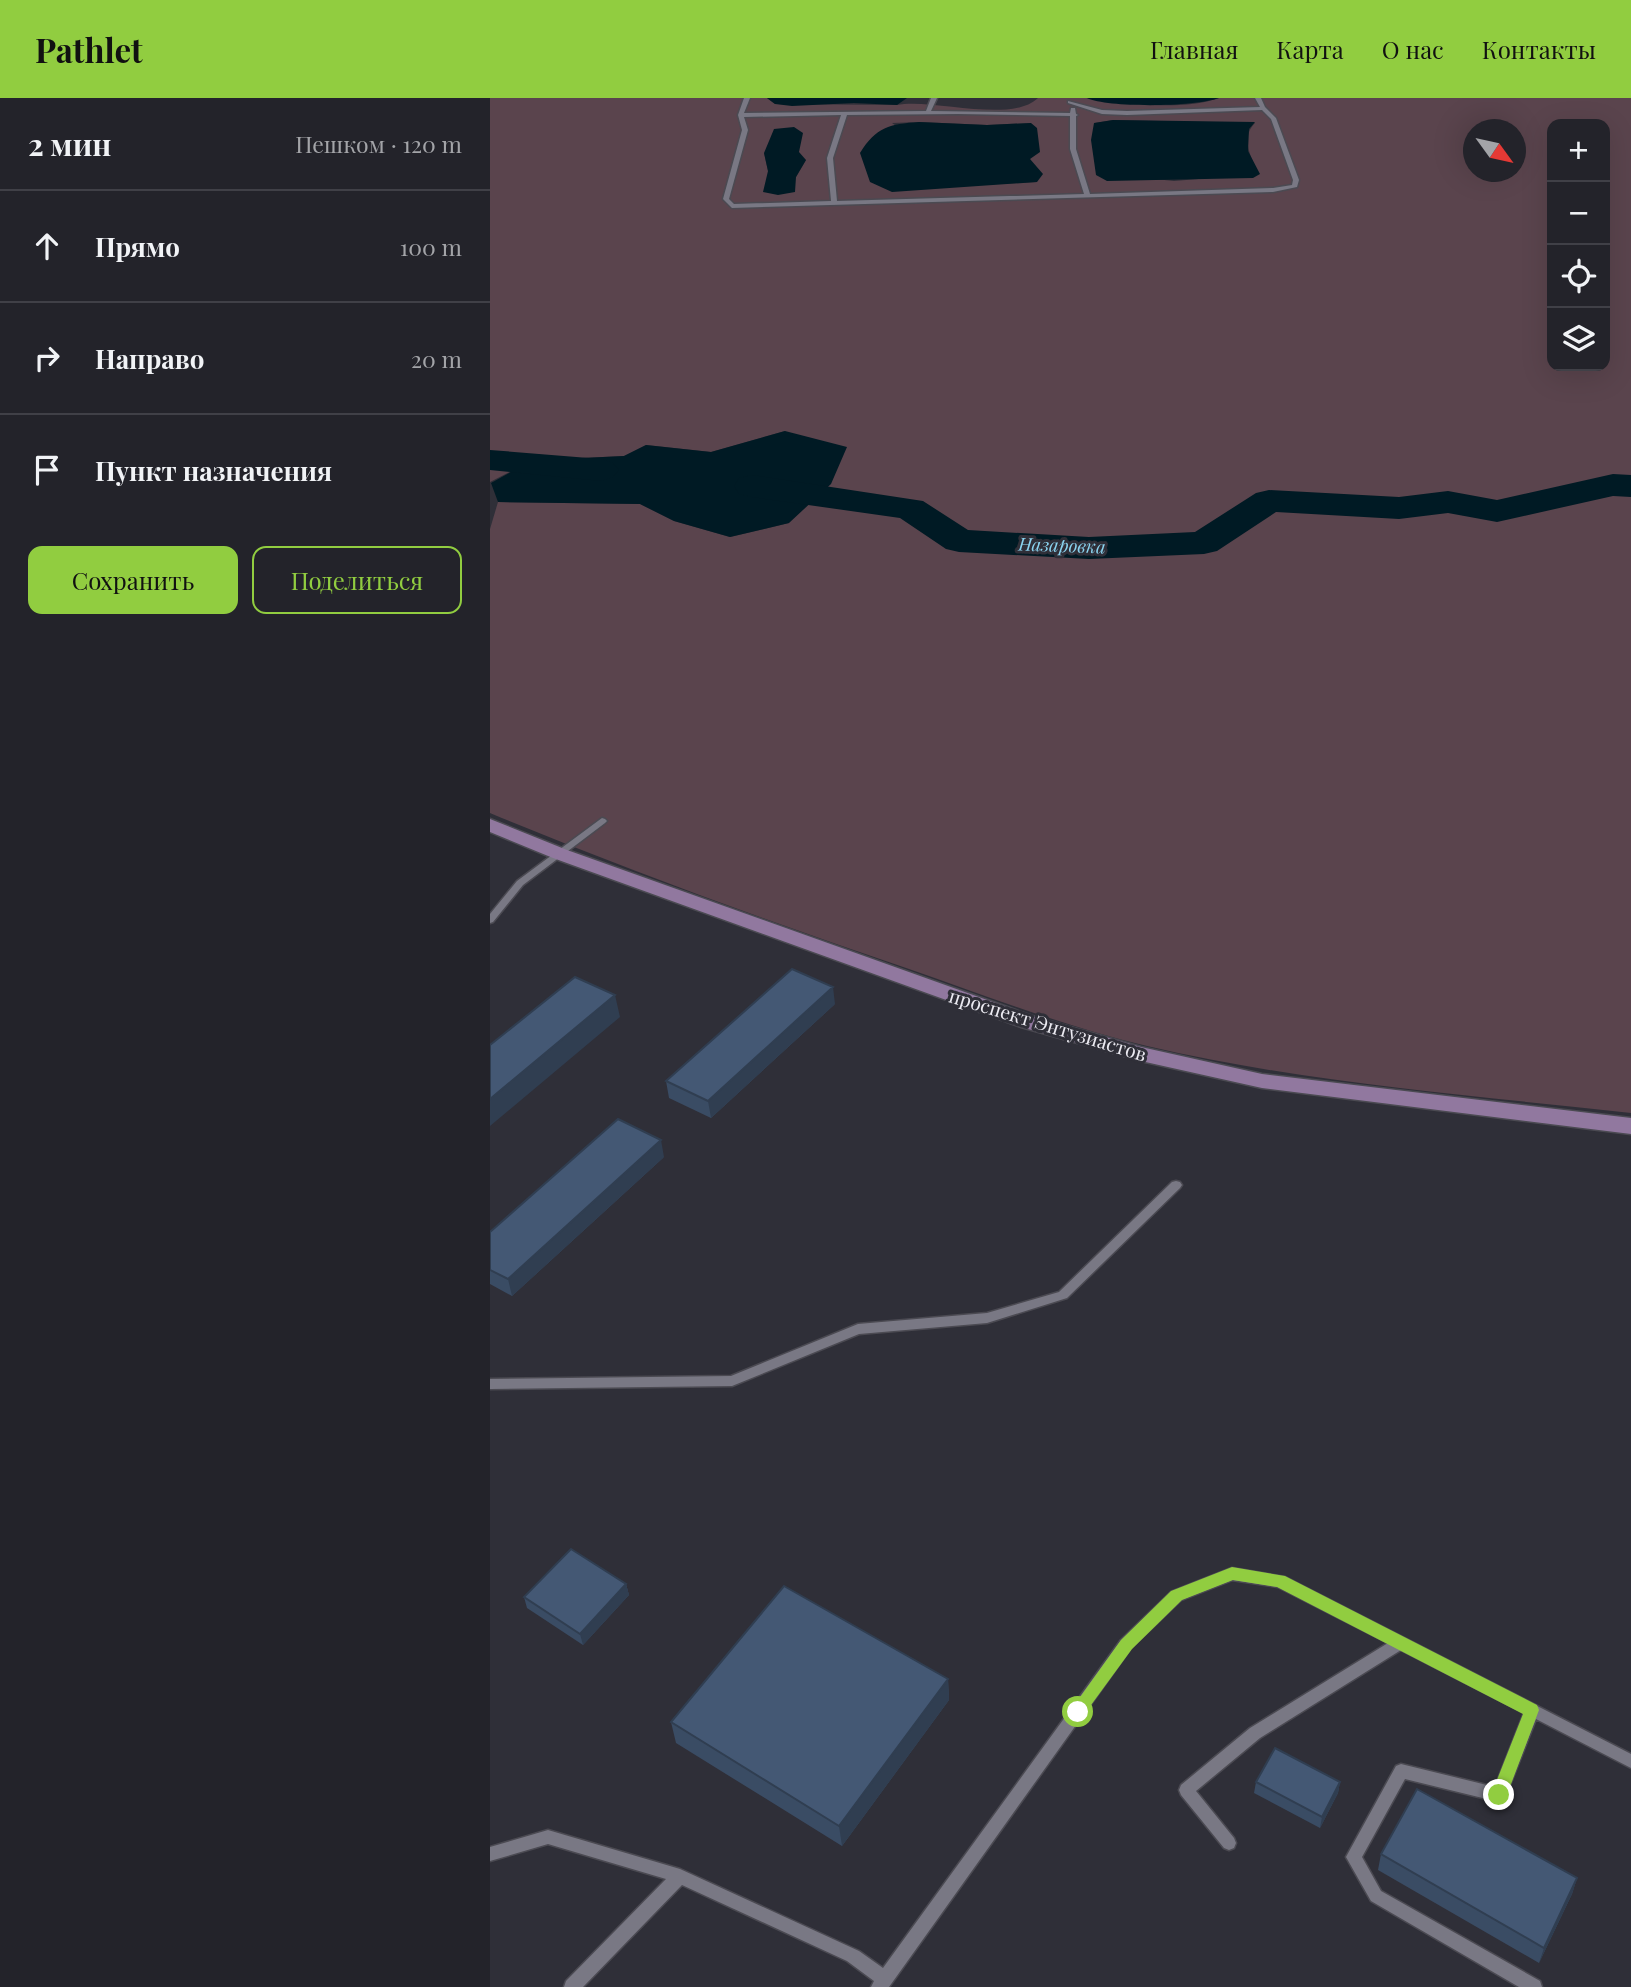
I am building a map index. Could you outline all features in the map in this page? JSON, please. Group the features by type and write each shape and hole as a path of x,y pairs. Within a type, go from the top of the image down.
{"street":[{"name":"проспект Энтузиастов","path":"490,825 560,854 1028,1022 1141,1054 1262,1081 1631,1126"}],"lane":[{"path":"747,98 741,115 745,130 726,199 732,206 1273,190 1296,186 1273,118 1262,108 1258,98"},
{"path":"928,112 934,98"},
{"path":"1087,194 1073,149 1074,115 1070,102 1102,112 1126,113 1262,108"},
{"path":"741,115 928,112 1074,115"},
{"path":"834,201 830,158 844,115"},
{"path":"490,920 520,883 601,821"},
{"path":"490,1384 732,1381 859,1329 987,1318 1063,1295 1176,1185"},
{"path":"490,1854 548,1837 680,1876 853,1956 882,1983 1126,1644 1176,1596 1232,1574 1280,1581 1631,1761"},
{"path":"1229,1843 1186,1790 1255,1733 1399,1643"},
{"path":"1532,1710 1499,1795 1401,1771 1354,1857 1376,1896 1534,1987"},
{"path":"572,1987 680,1876"}],"shaded area":[{"path":"490,98 767,98 775,104 912,104 991,110 1026,105 1038,98 1086,98 1171,105 1219,98 1631,98 1631,1113 1327,1079 1147,1046 1027,1010 751,914 490,813 490,529 498,502 640,504 674,521 730,537 789,523 785,431 711,452 646,445 624,456 525,464 490,482","holes":["1113,120 1255,123 1248,135 1248,142 1250,155 1259,174 1174,181 1145,178 1095,123","892,123 987,125 1031,123 1030,159 1037,182 976,185","764,153 806,160 796,177 768,171"]}],"water":[{"path":"767,98 907,98 897,105 854,103 792,106 775,104"},
{"path":"1087,98 1219,98 1152,105 1113,103"},
{"path":"1113,120 1255,122 1249,129 1248,151 1260,174 1253,178 1107,181 1096,175 1091,140 1094,123"},
{"path":"919,122 987,125 1031,123 1037,128 1040,152 1030,159 1043,174 1037,182 892,192 870,182 860,153 866,144 878,132 892,126"},
{"path":"794,127 803,133 799,152 806,160 796,177 795,192 778,195 763,192 768,171 764,153 774,129"},
{"path":"785,431 847,447 831,484 789,523 730,537 674,521 640,504 498,502 491,483 525,464 624,456 646,445 711,452"}],"building":[{"path":"792,969 833,987 708,1101 666,1081"},
{"path":"575,977 615,995 490,1099 490,1045"},
{"path":"618,1119 661,1140 508,1279 490,1270 490,1232"},
{"path":"571,1549 626,1584 580,1634 524,1597"},
{"path":"784,1586 948,1679 839,1826 671,1722"},
{"path":"1275,1748 1340,1782 1322,1817 1256,1782"},
{"path":"1417,1789 1577,1878 1544,1948 1381,1854"}],"waterway":[{"name":"Назаровка","path":"490,460 601,470"},
{"name":"Назаровка","path":"752,486 910,509 959,541 1089,548 1204,543 1269,501 1399,508 1448,502 1497,511 1613,485 1631,486"}],"route":[{"path":"1078,1712 1126,1644 1176,1596 1232,1574 1280,1581 1532,1710 1499,1795"}]}
